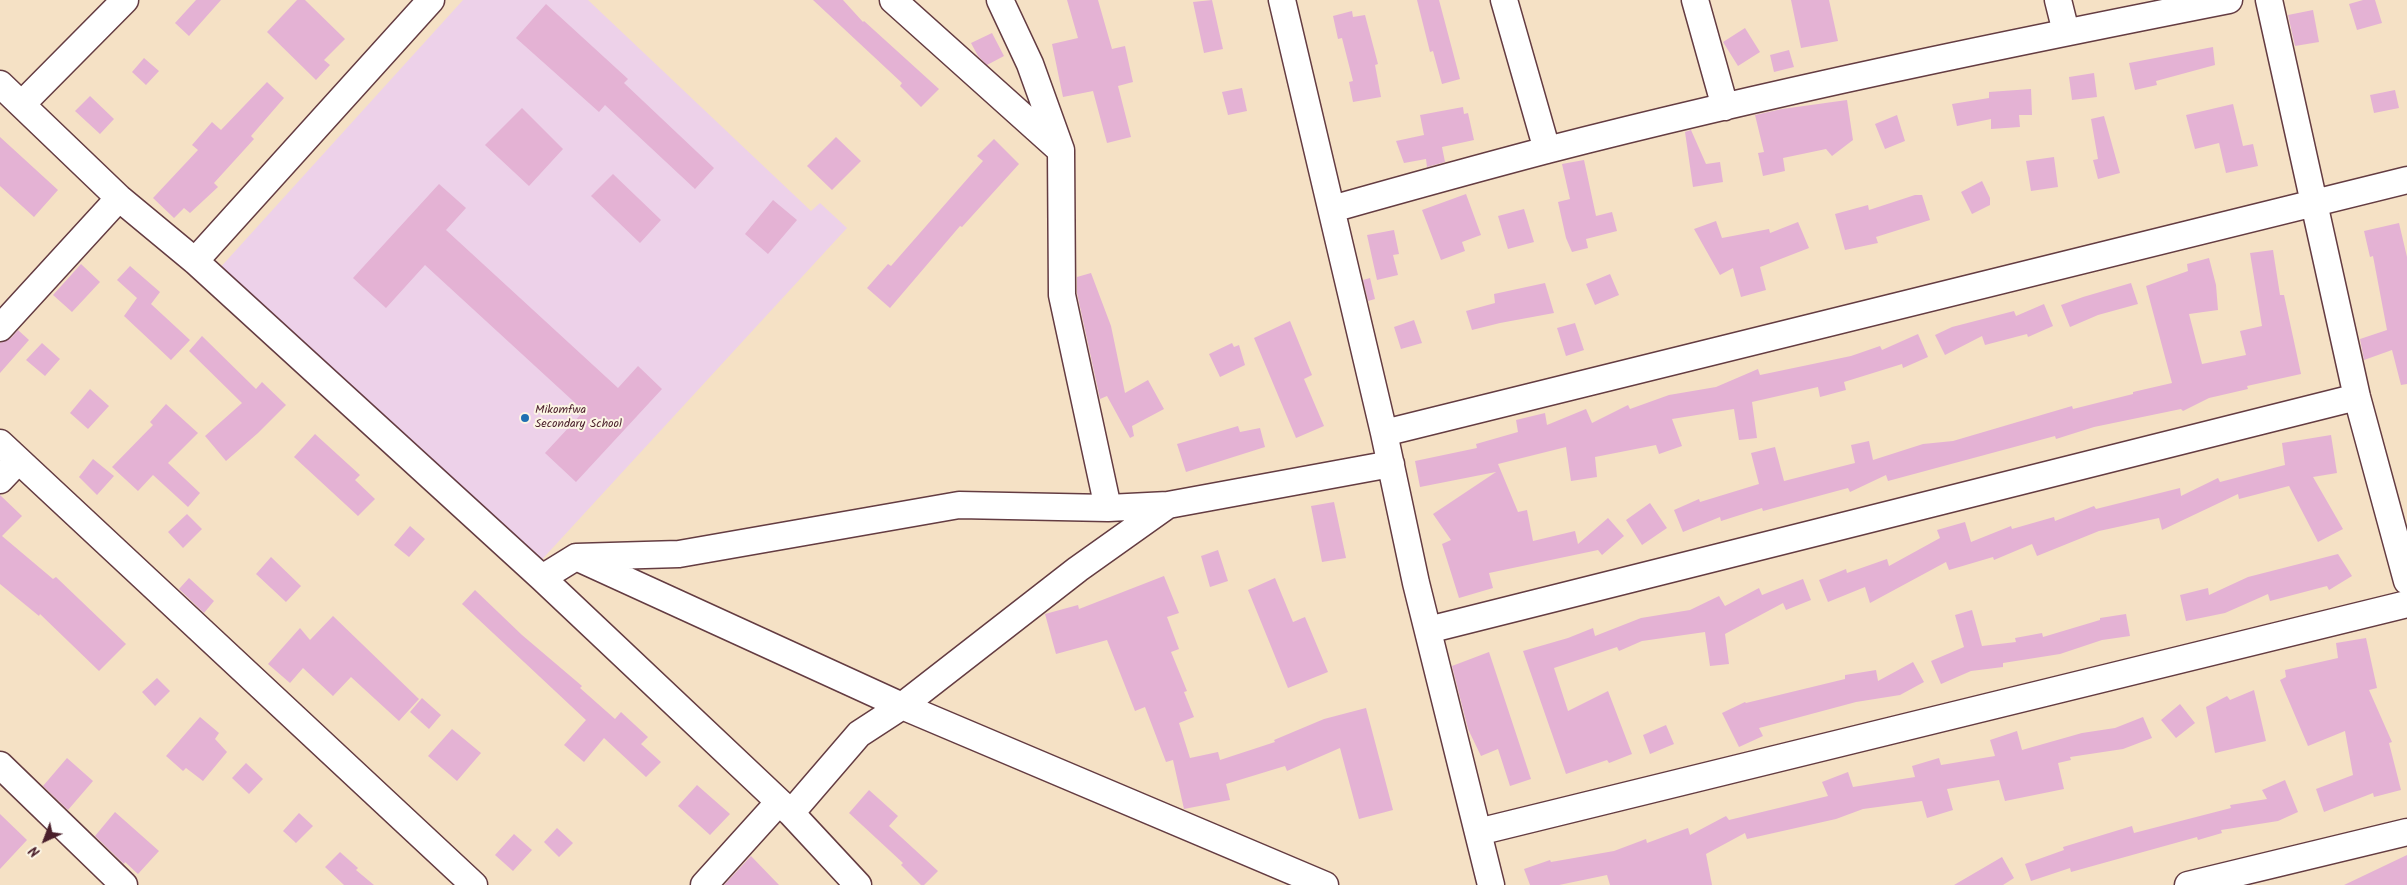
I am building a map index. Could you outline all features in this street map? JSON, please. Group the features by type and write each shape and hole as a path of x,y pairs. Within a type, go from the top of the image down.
{"street":[{"path":"22,104 125,0"},
{"path":"195,261 431,0"},
{"path":"892,0 1061,150"},
{"path":"1000,0 1030,64 1061,150 1062,295 1108,508"},
{"path":"1282,0 1384,433 1416,583 1490,885"},
{"path":"1504,0 1547,150"},
{"path":"1695,0 1726,108"},
{"path":"2058,0 2066,32"},
{"path":"1332,208 1547,150 1726,108 2066,32 2229,0"},
{"path":"2269,0 2356,397 2407,581"},
{"path":"0,84 119,198 195,261 542,578 785,807 858,885"},
{"path":"1384,433 2407,180"},
{"path":"0,328 119,198"},
{"path":"1428,630 2356,397"},
{"path":"0,443 474,885"},
{"path":"0,480 18,461"},
{"path":"542,578 576,557 679,554 960,505 1108,508 1168,505 1391,464"},
{"path":"704,885 859,734 902,706 1078,569 1168,505"},
{"path":"576,557 902,706 1325,885"},
{"path":"1478,832 2407,604"},
{"path":"5,779 124,885"},
{"path":"2188,885 2407,832"}],"shaded area":[{"name":"Mikomfwa Secondary School","path":"463,0 588,0 811,211 820,203 847,228 536,566 218,270"}],"building":[{"path":"196,0 221,0 189,36 175,23"},
{"path":"297,0 305,0 345,39 324,60 330,65 316,80 267,32"},
{"path":"813,0 843,0 863,22 939,89 921,107 900,86 902,83"},
{"path":"1067,0 1098,0 1112,49 1125,46 1133,82 1118,86 1131,137 1107,143 1093,91 1063,97 1052,44 1078,38"},
{"path":"1212,0 1223,49 1204,53 1193,2"},
{"path":"1417,0 1439,0 1460,79 1442,84 1433,51 1430,52"},
{"path":"1791,0 1829,0 1838,41 1801,48"},
{"path":"2363,0 2375,0 2382,23 2357,30 2349,4"},
{"path":"546,4 628,79 624,83 714,168 695,189 605,105 599,112 516,38"},
{"path":"2313,10 2319,42 2295,46 2288,15"},
{"path":"1352,11 1353,17 1365,15 1378,64 1375,65 1381,97 1353,102 1349,82 1353,81 1342,38 1338,39 1333,16"},
{"path":"1745,28 1760,52 1738,66 1723,42"},
{"path":"992,33 1004,56 987,65 978,56 971,43"},
{"path":"2213,47 2215,65 2156,81 2157,85 2135,90 2129,63"},
{"path":"1789,50 1794,67 1774,72 1770,55"},
{"path":"144,58 159,71 146,85 132,72"},
{"path":"2094,73 2097,97 2072,100 2069,77"},
{"path":"267,82 284,98 251,136 254,139 214,183 218,187 190,213 184,208 174,218 153,198 198,150 192,145 212,122 221,130"},
{"path":"1242,88 1247,111 1228,115 1222,92"},
{"path":"2031,89 2032,115 2019,115 2020,127 1991,129 1991,119 1957,126 1952,104 1989,98 1989,92"},
{"path":"2395,90 2399,108 2374,113 2370,95"},
{"path":"90,96 114,119 100,134 75,111"},
{"path":"1847,100 1853,140 1832,156 1826,149 1783,158 1785,171 1763,176 1758,153 1764,152 1755,115 1782,109"},
{"path":"2233,104 2243,146 2253,144 2258,166 2226,173 2219,143 2195,149 2186,115"},
{"path":"1463,107 1464,114 1468,113 1474,140 1442,147 1445,162 1427,167 1426,159 1404,163 1396,141 1424,135 1420,115"},
{"path":"522,108 563,149 529,186 485,145"},
{"path":"1897,115 1905,141 1885,149 1875,124"},
{"path":"2104,116 2120,173 2098,179 2093,160 2098,159 2091,119"},
{"path":"1691,130 1706,164 1720,162 1723,182 1693,187 1685,132"},
{"path":"0,137 58,190 34,217 0,186"},
{"path":"836,137 861,161 832,190 807,166"},
{"path":"994,139 1019,164 962,227 960,226 890,308 867,288 888,264 891,266 983,161 977,156"},
{"path":"2054,157 2058,187 2031,191 2026,161"},
{"path":"1584,160 1596,216 1612,212 1617,231 1586,239 1588,248 1572,252 1566,238 1558,202 1570,199 1562,164"},
{"path":"613,174 661,220 640,243 591,196"},
{"path":"1982,181 1990,198 1990,205 1972,214 1961,192"},
{"path":"439,184 466,208 446,230 618,388 638,366 662,389 576,482 545,453 584,411 425,265 386,308 353,278"},
{"path":"1466,194 1481,235 1462,242 1465,251 1441,260 1422,210"},
{"path":"1915,195 1922,195 1930,220 1876,237 1878,243 1845,250 1835,214 1868,205 1869,210"},
{"path":"773,200 797,220 768,254 745,234"},
{"path":"1524,209 1534,242 1508,249 1498,216"},
{"path":"1716,221 1722,238 1769,229 1770,233 1798,222 1809,248 1760,267 1766,290 1741,297 1733,268 1720,275 1694,229"},
{"path":"2399,223 2407,257 2407,384 2401,385 2392,350 2364,360 2360,339 2387,330 2373,256 2370,257 2364,231"},
{"path":"1394,230 1399,254 1393,255 1398,275 1377,280 1367,235"},
{"path":"2273,250 2280,295 2284,295 2301,374 2247,386 2248,389 2209,398 2183,411 2181,409 2094,427 2056,439 2055,436 1888,481 1886,475 1850,492 1848,488 1763,511 1762,508 1721,521 1720,517 1683,532 1674,510 1699,499 1700,502 1759,484 1751,453 1775,447 1784,481 1855,463 1851,445 1869,441 1873,460 1923,444 1953,441 2072,406 2073,409 2172,383 2146,286 2188,271 2187,264 2209,258 2216,285 2218,310 2189,314 2202,364 2246,355 2240,331 2262,326 2250,253"},
{"path":"81,264 100,282 72,312 53,295"},
{"path":"130,266 160,292 151,304 190,340 171,360 124,316 137,298 117,280"},
{"path":"1091,273 1111,326 1125,393 1148,380 1164,409 1132,426 1134,436 1130,438 1107,396 1100,399 1077,293 1077,277"},
{"path":"1610,274 1619,295 1595,305 1586,284"},
{"path":"1370,278 1375,299 1368,301 1363,280"},
{"path":"1545,283 1554,313 1472,330 1466,311 1495,303 1494,294"},
{"path":"2131,283 2138,304 2098,315 2070,327 2061,305"},
{"path":"2044,304 2053,326 2028,337 2027,334 1985,345 1982,336 1945,355 1935,335 1952,327 2014,311 2016,316"},
{"path":"1414,320 1422,343 1401,349 1394,327"},
{"path":"1290,321 1312,375 1304,379 1324,426 1296,438 1254,338"},
{"path":"1575,323 1584,350 1566,356 1557,328"},
{"path":"18,330 29,340 0,373 0,343 11,338"},
{"path":"1918,334 1928,357 1903,368 1902,364 1844,382 1846,390 1820,397 1818,387 1752,402 1757,438 1739,440 1734,409 1672,419 1682,446 1659,454 1656,445 1595,457 1597,477 1571,481 1566,447 1498,464 1518,512 1527,510 1533,541 1575,531 1578,544 1608,518 1624,536 1602,555 1598,550 1489,573 1493,588 1459,598 1442,544 1451,540 1433,514 1496,472 1420,487 1415,461 1477,448 1476,444 1518,432 1516,420 1545,413 1547,425 1586,409 1592,423 1628,405 1630,409 1669,395 1716,387 1758,369 1760,375 1851,356 1880,346 1882,350"},
{"path":"202,336 256,389 262,382 286,405 226,461 205,436 242,403 189,351"},
{"path":"42,343 60,359 45,376 26,360"},
{"path":"1232,343 1234,347 1239,345 1245,365 1220,377 1209,354"},
{"path":"90,389 109,406 88,429 70,413"},
{"path":"166,404 198,433 168,463 200,493 188,507 153,475 138,491 112,467 153,425 150,422"},
{"path":"1238,426 1240,432 1260,428 1265,447 1186,472 1177,444"},
{"path":"315,434 360,475 355,480 375,499 358,516 294,457"},
{"path":"2331,435 2337,473 2313,477 2343,529 2318,542 2289,486 2239,499 2238,494 2162,530 2159,518 2099,531 2037,556 2032,544 1994,560 1993,557 1949,570 1946,562 1870,603 1865,587 1828,602 1819,580 1846,569 1847,573 1887,559 1889,566 1940,538 1937,530 1965,522 1971,542 2011,526 2012,529 2054,517 2055,521 2094,506 2096,509 2180,488 2181,496 2218,478 2220,482 2285,465 2282,443"},
{"path":"93,459 114,476 97,495 79,477"},
{"path":"0,495 22,516 2,536 53,579 56,577 126,644 99,671 40,614 39,616 0,584"},
{"path":"1334,502 1346,558 1322,562 1311,506"},
{"path":"1650,503 1667,528 1642,545 1626,520"},
{"path":"187,514 202,529 183,548 168,532"},
{"path":"410,526 425,539 409,557 394,545"},
{"path":"1218,550 1228,581 1210,587 1201,556"},
{"path":"2338,554 2352,576 2329,590 2327,586 2270,601 2268,594 2225,613 2186,621 2180,595 2208,588 2209,595 2248,577"},
{"path":"271,557 301,586 286,602 256,574"},
{"path":"1164,576 1179,613 1167,617 1179,649 1171,652 1187,691 1184,692 1194,717 1179,723 1190,758 1218,752 1220,760 1275,742 1274,740 1324,719 1366,708 1393,810 1359,819 1340,748 1287,771 1285,766 1226,784 1230,800 1184,809 1173,760 1166,762 1145,707 1135,711 1107,640 1056,654 1045,614 1078,605 1079,609"},
{"path":"189,578 214,601 204,613 179,589"},
{"path":"1275,578 1293,622 1305,617 1328,672 1288,688 1248,590"},
{"path":"1803,579 1811,600 1786,610 1783,603 1725,634 1729,664 1710,666 1705,632 1642,641 1619,651 1617,647 1554,668 1568,711 1608,691 1632,754 1609,763 1607,760 1566,774 1523,651 1568,638 1593,628 1595,636 1641,618 1690,610 1719,596 1725,606 1759,588 1762,595"},
{"path":"475,590 522,635 582,686 580,688 615,719 621,712 648,737 641,744 661,762 646,777 604,738 584,762 564,745 586,720 462,604"},
{"path":"1972,610 1982,646 2016,642 2015,638 2042,633 2043,637 2100,620 2100,618 2126,614 2130,636 2102,640 2060,654 2003,663 2003,667 1971,671 1941,684 1931,661 1964,647 1955,615"},
{"path":"333,616 419,699 399,721 351,677 333,696 303,668 290,683 268,664 300,628 310,640"},
{"path":"2366,638 2377,688 2369,690 2392,742 2389,743 2401,790 2374,797 2373,793 2324,812 2316,789 2353,775 2345,731 2308,746 2280,680 2286,677 2285,670 2338,658 2336,643"},
{"path":"1489,652 1531,779 1510,786 1498,749 1481,756 1468,729 1452,666"},
{"path":"1913,662 1924,682 1900,695 1856,702 1759,728 1763,736 1739,747 1722,713 1745,702 1845,679 1845,675 1876,670 1878,681"},
{"path":"157,678 170,691 155,706 142,692"},
{"path":"2254,690 2266,741 2215,753 2206,707 2227,696 2230,700"},
{"path":"422,698 441,715 429,729 410,712"},
{"path":"2180,704 2195,723 2176,738 2161,720"},
{"path":"200,717 219,733 215,739 227,752 203,781 186,768 183,771 166,756"},
{"path":"2143,717 2152,738 2123,749 2070,757 2071,760 2058,763 2064,789 2005,801 1999,780 1947,789 1953,810 1927,818 1922,801 1863,809 1836,819 1747,839 1745,833 1706,854 1712,885 1610,885 1607,875 1559,885 1530,885 1524,869 1550,860 1551,862 1614,851 1646,839 1647,843 1688,828 1690,835 1726,816 1729,820 1828,796 1822,782 1848,772 1853,787 1915,777 1912,766 1939,758 1941,765 1995,756 1990,740 2017,731 2022,750 2082,733 2115,728"},
{"path":"1666,725 1674,744 1650,754 1643,735"},
{"path":"452,729 481,753 457,781 428,756"},
{"path":"67,758 93,781 68,810 43,786"},
{"path":"246,763 263,779 249,794 232,778"},
{"path":"2285,780 2298,812 2278,821 2221,830 2222,833 2198,840 2197,837 2071,872 2070,868 2031,881 2025,864 2064,850 2063,847 2132,826 2134,833 2231,808 2230,805 2267,799 2262,790"},
{"path":"697,785 730,814 710,835 678,806"},
{"path":"869,790 898,816 889,826 938,871 924,885 921,885 901,865 903,863 849,813"},
{"path":"115,812 159,851 138,874 125,862 124,864 95,836"},
{"path":"299,813 313,826 296,843 283,831"},
{"path":"0,814 27,840 0,869"},
{"path":"557,828 573,843 559,857 544,842"},
{"path":"514,834 532,850 513,871 495,855"},
{"path":"340,852 358,868 356,870 374,885 344,885 325,867"},
{"path":"2407,855 2407,885 2344,885"},
{"path":"751,856 779,885 724,885"},
{"path":"2002,857 2014,878 2003,885 1954,885"}],"place":[{"name":"Mikomfwa Secondary School","path":"525,418"}]}
